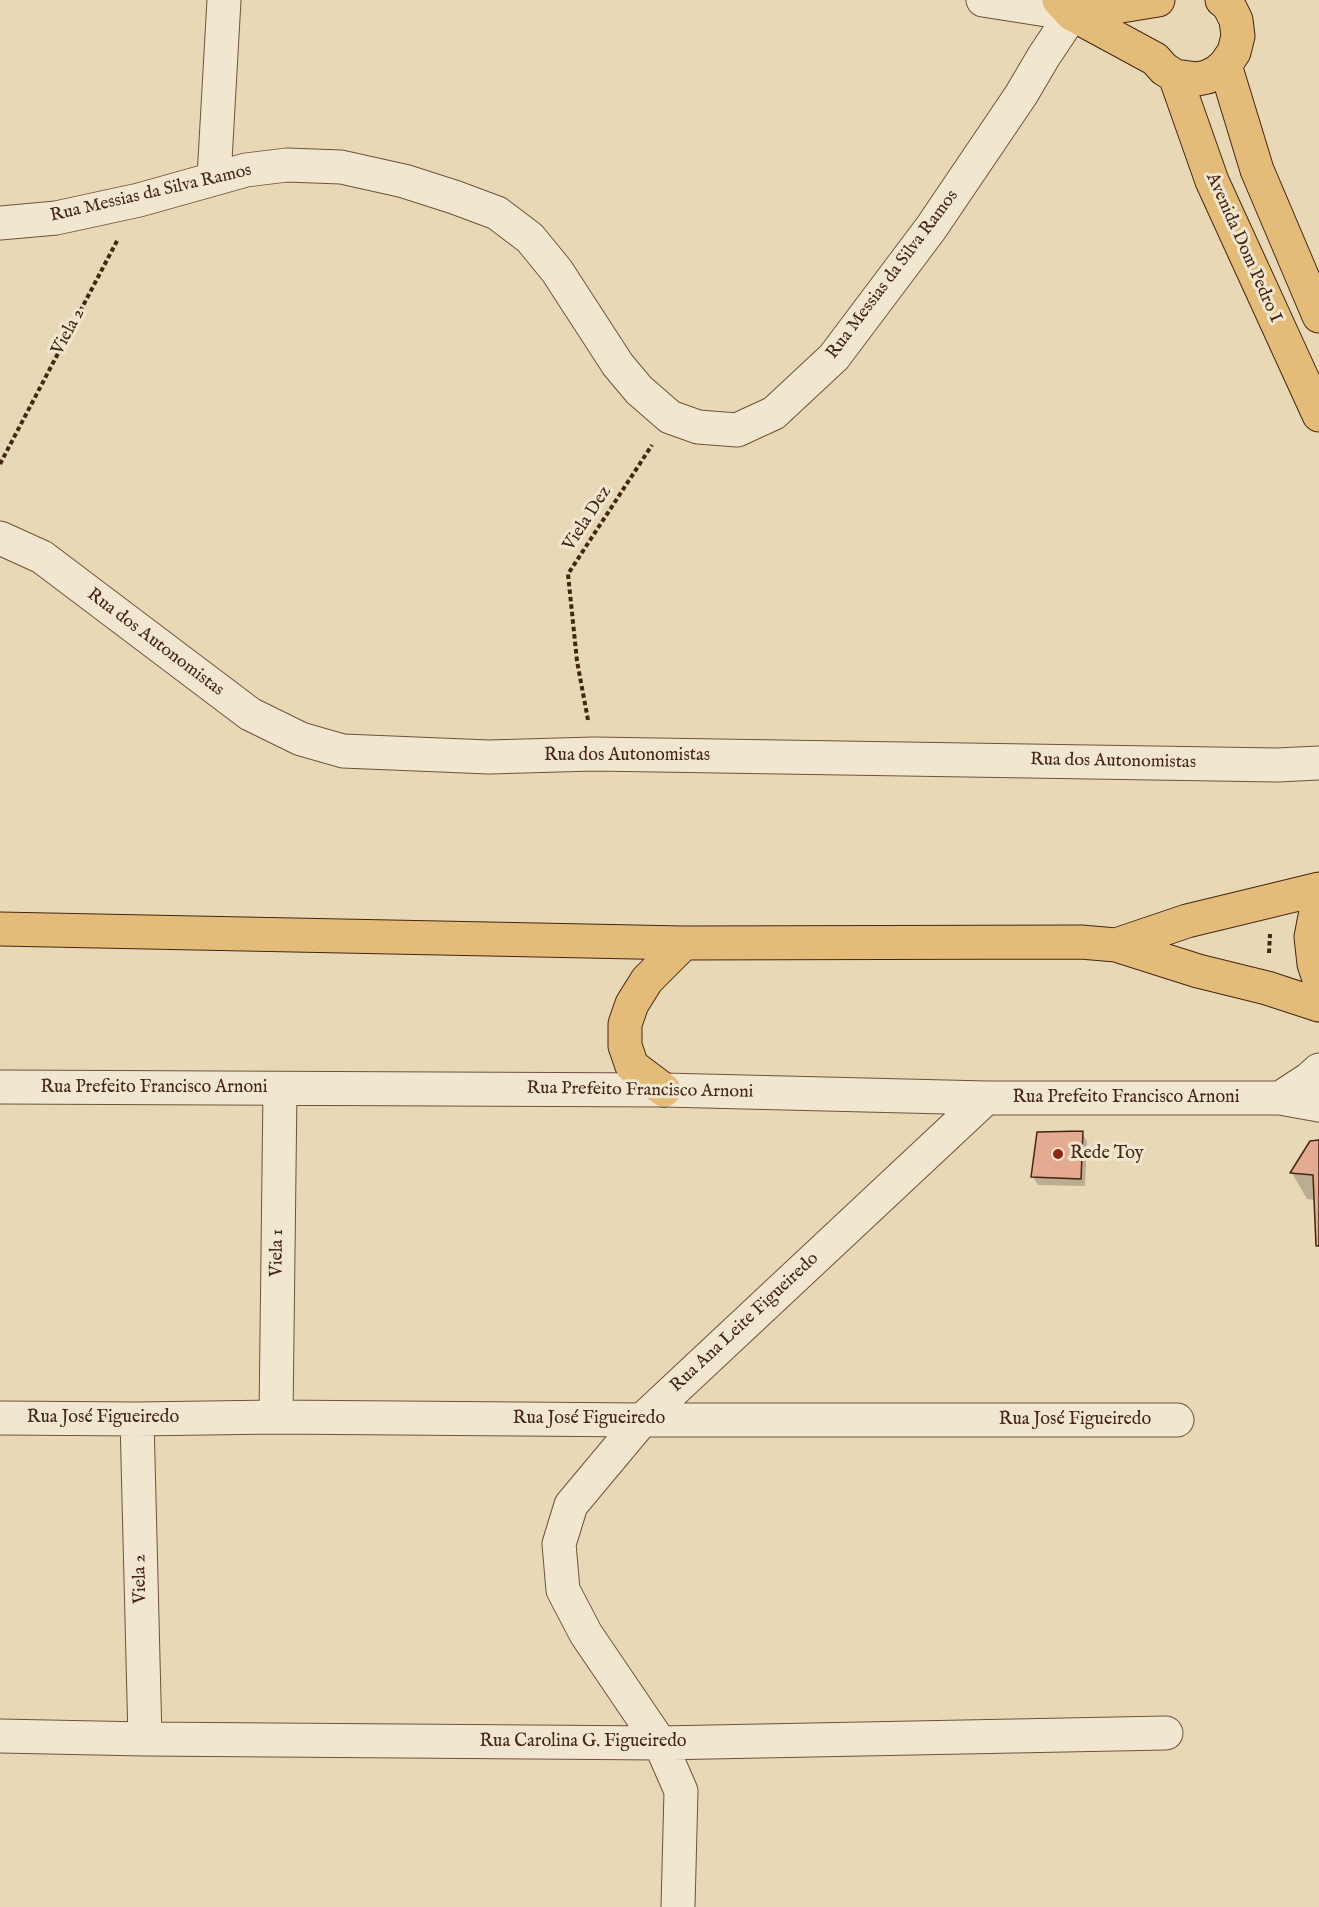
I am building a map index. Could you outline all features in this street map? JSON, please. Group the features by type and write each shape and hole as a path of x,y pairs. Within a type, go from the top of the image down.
{"main road":[{"path":"1065,7 1158,0"},
{"name":"Avenida Dom Pedro I","path":"1163,0 1155,9 1148,27 1149,47 1165,68 1212,181 1319,416"},
{"path":"1065,7 1165,68 1197,79 1207,77 1225,65 1234,52 1238,36 1236,21 1222,0"},
{"path":"1225,65 1257,170 1319,316"},
{"path":"1116,945 1187,921 1319,889"},
{"path":"1319,905 1311,937 1314,964 1319,979"},
{"path":"0,929 684,943 1080,942 1116,945 1319,1005"},
{"path":"664,1090 632,1066 625,1046 625,1024 632,1004 647,980 684,943"}],"street":[{"path":"214,178 224,0"},
{"path":"983,0 1065,7"},
{"name":"Rua Messias da Silva Ramos","path":"0,223 56,218 139,200 246,170 287,165 341,167 404,180 497,213 530,238 557,271 618,364 639,390 670,417 698,427 737,430 774,413 834,357 931,228 1021,95 1044,56 1065,7"},
{"name":"Rua dos Autonomistas","path":"0,538 42,557 250,714 301,739 343,751 489,757 594,754 1277,765 1319,763"},
{"path":"1280,1098 1319,1070"},
{"name":"Rua Prefeito Francisco Arnoni","path":"0,1087 664,1090 986,1098 1280,1098 1319,1106"},
{"name":"Viela 1","path":"276,1417 280,1089"},
{"name":"Rua Ana Leite Figueiredo","path":"678,1907 681,1791 660,1743 586,1634 563,1590 559,1544 571,1505 642,1420 986,1098"},
{"name":"Rua José Figueiredo","path":"0,1418 1177,1420"},
{"name":"Viela 2","path":"137,1419 145,1739"},
{"name":"Rua Carolina G. Figueiredo","path":"0,1736 660,1743 1166,1733"}],"path":[{"name":"Viela 2","path":"0,464 139,200"},
{"name":"Viela Dez","path":"594,754 577,661 568,574 670,417"},
{"path":"1267,988 1271,900"}],"building":[{"name":"Rede Toy","path":"1083,1131 1081,1179 1031,1177 1037,1132"},
{"path":"1319,1140 1319,1246 1316,1246 1313,1175 1290,1173 1310,1141"}],"place":[{"name":"Rede Toy","path":"1058,1154"}]}
